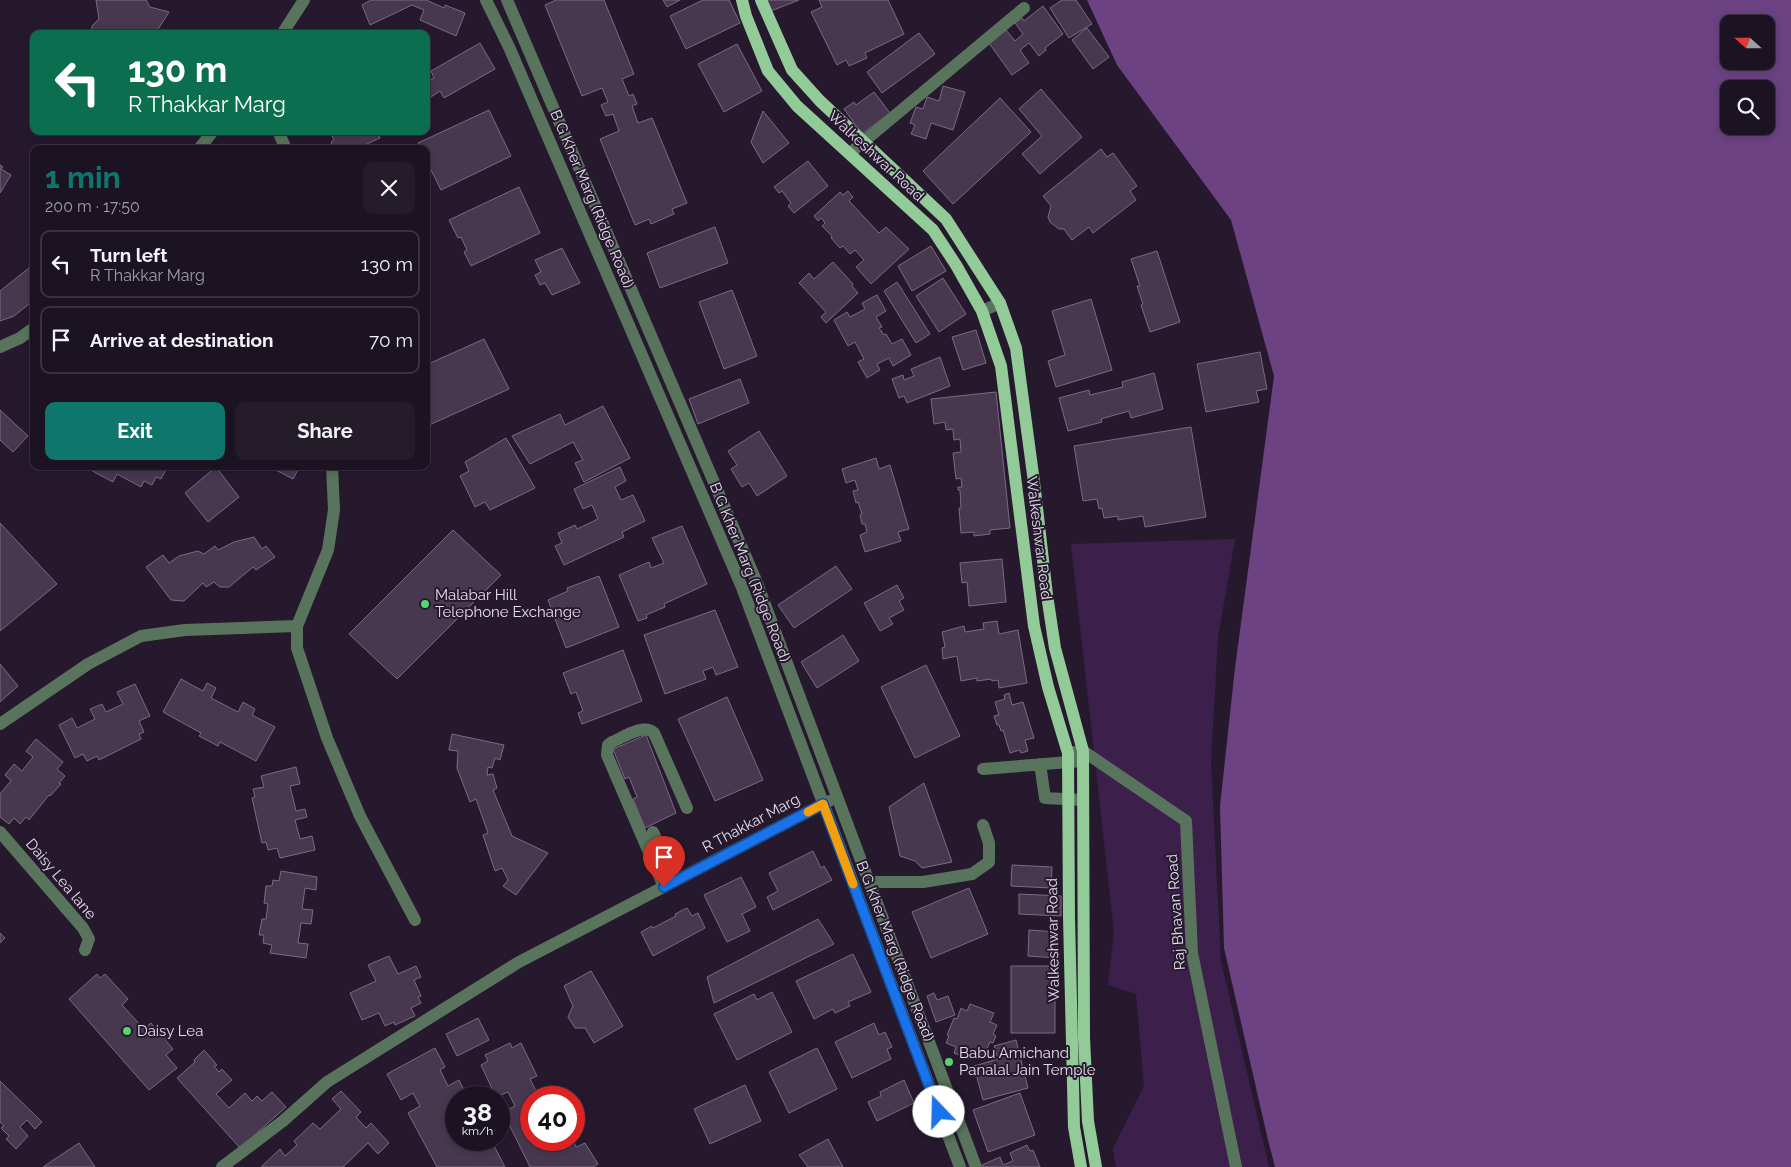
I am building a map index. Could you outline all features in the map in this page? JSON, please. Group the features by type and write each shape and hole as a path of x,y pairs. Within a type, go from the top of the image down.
{"main road":[{"name":"Walkeshwar Road","path":"742,0 746,16 768,71 797,106 933,230 956,264 982,312 1001,366 1034,626 1048,687 1068,757 1069,918 1074,1127 1080,1167"},
{"name":"Walkeshwar Road","path":"761,0 792,70 820,101 946,218 1000,303 1016,348 1034,482 1046,595 1055,648 1083,756 1084,1038 1088,1121 1096,1167"}],"street":[{"path":"285,30 304,0"},
{"name":"B G Kher Marg (Ridge Road)","path":"486,0 509,48 740,585 960,1167"},
{"name":"B G Kher Marg (Ridge Road)","path":"507,0 755,578 976,1167"},
{"path":"850,153 1024,8"},
{"path":"202,145 210,135"},
{"path":"933,230 946,218"},
{"path":"982,312 1000,303"},
{"path":"0,347 20,338 30,331"},
{"path":"332,470 334,510 328,550 297,626 297,648 327,738 360,816 415,920"},
{"path":"0,724 88,664 141,636 185,630 297,626"},
{"path":"664,887 607,755 608,745 645,728 650,729 654,733 687,808"},
{"path":"983,769 1040,764 1068,757 1083,756"},
{"name":"Raj Bhavan Road","path":"1083,756 1186,820 1192,953 1236,1167"},
{"path":"1040,764 1045,798 1082,800"},
{"name":"R Thakkar Marg","path":"222,1167 282,1121 327,1082 518,962 838,797"},
{"path":"870,882 923,882 972,874 989,862 989,843 983,825"},
{"name":"Daisy Lea lane","path":"0,832 83,928 88,939 85,950"},
{"path":"654,832 675,881"}],"shaded area":[{"path":"1087,0 1791,0 1791,1167 1275,1167 1224,948 1220,806 1235,668 1274,376 1231,220 1117,65"},
{"path":"1235,539 1218,637 1211,762 1221,961 1269,1167 1116,1167 1113,1149 1144,1086 1136,994 1108,985 1114,932 1071,544"}],"building":[{"path":"96,0 146,0 150,7 169,12 158,30 92,30 92,26 99,19"},
{"path":"371,0 426,0 444,8 445,5 465,13 456,36 420,20 424,10 412,5 370,25 362,5"},
{"path":"556,0 604,0 634,74 622,79 629,96 633,94 637,104 632,106 638,123 652,118 687,203 672,209 674,214 651,224 649,219 635,225 600,139 619,131 613,114 606,116 601,105 608,102 602,88 582,96 545,5"},
{"path":"663,0 680,0 667,7"},
{"path":"703,0 729,0 740,23 686,49 670,16"},
{"path":"767,0 799,0 771,11"},
{"path":"819,0 888,0 904,34 865,53 867,58 849,66 846,60 837,65 811,12 822,7"},
{"path":"1062,0 1076,0 1092,24 1069,38 1050,8"},
{"path":"1043,6 1063,34 1045,48 1046,50 1039,56 1029,43 1020,50 1029,63 1012,75 989,43 1006,30 1015,41 1023,34 1015,23 1022,18 1024,21"},
{"path":"1087,28 1109,57 1093,69 1072,40"},
{"path":"919,33 935,54 882,93 867,72"},
{"path":"480,43 495,69 444,98 440,91 431,97 430,95 430,80 434,78 431,71"},
{"path":"737,44 762,91 724,112 698,64"},
{"path":"943,86 965,92 953,130 931,123 926,139 911,134 915,125 910,123 916,107 923,109 927,97 939,101"},
{"path":"1041,89 1082,137 1040,174 1022,154 1042,136 1019,109"},
{"path":"874,92 890,113 862,134 844,109 854,102 856,105"},
{"path":"1000,98 1031,132 953,204 923,171"},
{"path":"489,110 511,156 441,190 430,168 430,145 419,145 418,143"},
{"path":"763,111 789,143 763,163 751,142"},
{"path":"332,135 379,135 380,138 365,145 332,145 331,142 334,140"},
{"path":"1101,149 1107,157 1113,153 1137,186 1130,191 1136,200 1093,233 1089,227 1072,240 1064,229 1059,229 1050,222 1048,217 1051,206 1043,196"},
{"path":"808,161 828,186 794,213 788,206 791,203 782,191 779,193 774,187"},
{"path":"0,165 3,167 1,169 11,175 0,193"},
{"path":"519,187 540,233 471,266 464,252 467,250 461,237 458,238 449,220"},
{"path":"848,191 853,197 849,201 879,233 886,227 909,249 871,284 856,267 864,260 855,250 850,254 843,246 840,248 822,226 825,223 821,218 818,221 814,216 840,192 843,195"},
{"path":"715,227 728,263 660,288 647,253"},
{"path":"931,246 946,271 912,291 898,266"},
{"path":"562,248 580,283 552,295 545,283 540,285 535,275 541,272 535,260"},
{"path":"1157,251 1180,322 1150,332 1141,305 1143,304 1137,286 1140,286 1131,259"},
{"path":"833,262 853,284 852,286 858,293 826,323 821,317 826,312 799,283 809,273 814,279"},
{"path":"30,267 30,303 14,316 0,321 0,291"},
{"path":"943,278 966,314 939,332 916,296"},
{"path":"897,282 930,334 916,343 884,291"},
{"path":"732,290 757,356 724,369 699,302"},
{"path":"877,295 886,311 876,317 882,327 879,328 884,335 886,334 892,344 902,339 911,355 893,366 889,358 877,364 880,370 867,378 858,362 864,359 855,342 848,346 834,320 847,312 850,317 865,309 862,303"},
{"path":"1091,299 1112,370 1056,387 1048,361 1065,355 1052,311"},
{"path":"976,330 986,363 963,370 952,337"},
{"path":"484,339 509,389 430,425 430,363"},
{"path":"1260,352 1267,389 1256,391 1259,402 1206,412 1197,364"},
{"path":"940,357 950,386 907,403 904,396 899,398 892,379 903,375 904,380 914,376 911,369"},
{"path":"1154,373 1163,409 1131,418 1129,411 1101,419 1102,422 1068,431 1059,398 1089,390 1090,395 1123,387 1122,382"},
{"path":"740,379 749,403 698,424 689,399"},
{"path":"996,392 1010,528 990,530 990,534 974,536 974,532 961,533 960,490 958,490 958,487 962,487 961,478 956,479 953,453 961,452 960,439 954,440 953,429 946,430 945,422 934,424 931,399"},
{"path":"603,406 630,458 584,482 575,463 583,460 573,442 530,464 512,436 560,414 565,425"},
{"path":"0,410 28,436 13,452 0,440"},
{"path":"1191,427 1206,517 1145,527 1143,516 1118,520 1118,516 1104,518 1102,508 1099,509 1097,499 1083,501 1074,446"},
{"path":"759,431 787,476 757,496 749,483 742,487 731,469 737,465 728,451"},
{"path":"506,438 535,488 490,510 485,502 475,507 460,476 469,471 465,462"},
{"path":"876,458 879,469 890,465 909,529 898,532 901,541 865,552 860,535 867,532 865,524 862,524 860,515 862,514 858,502 856,503 853,491 858,490 855,480 846,483 842,469"},
{"path":"620,467 626,481 615,487 621,500 633,495 645,521 622,532 624,537 564,565 555,546 562,543 558,533 575,525 577,529 598,519 592,505 583,509 574,489"},
{"path":"90,470 166,470 161,479 156,477 152,485 144,481 141,487 117,474 113,482"},
{"path":"212,470 218,470 239,497 208,522 185,493"},
{"path":"276,470 298,470 293,479"},
{"path":"0,523 57,584 0,631"},
{"path":"682,526 707,584 664,604 665,607 646,615 647,618 638,621 619,575 649,562 651,568 664,563 652,538"},
{"name":"Malabar Hill Telephone Exchange","path":"453,530 501,575 397,679 349,634"},
{"path":"254,537 262,549 266,546 275,557 256,570 253,567 229,587 220,587 214,582 206,587 203,583 184,601 171,600 146,567 163,555 169,563 179,556 198,551 204,554 215,546 218,550 234,542"},
{"path":"1002,559 1006,602 969,606 967,582 962,583 960,563"},
{"path":"836,566 852,589 794,628 778,605"},
{"path":"599,576 619,627 566,648 548,600 568,591 567,588"},
{"path":"897,585 904,598 899,601 904,610 889,618 893,624 880,631 864,603"},
{"path":"715,610 738,667 716,675 713,667 703,671 706,679 665,694 644,635"},
{"path":"997,621 999,634 1018,630 1027,683 999,688 998,680 977,681 977,678 961,681 957,656 943,659 942,648 945,647 942,632 964,626 965,632 984,629 983,623"},
{"path":"843,635 859,661 817,688 801,662"},
{"path":"623,650 642,701 582,724 578,713 583,711 576,692 571,694 563,673"},
{"path":"0,664 18,686 0,702"},
{"path":"926,665 960,736 915,758 881,687"},
{"path":"181,679 203,691 207,683 216,688 211,698 238,712 243,702 255,709 252,715 275,727 256,761 220,742 218,746 199,736 201,733 163,712"},
{"path":"135,684 150,716 139,721 144,732 139,734 141,739 99,760 97,756 87,761 83,754 75,758 59,725 72,718 77,728 95,719 90,709 102,704 106,712 123,704 117,692"},
{"path":"1009,693 1012,705 1023,702 1034,738 1025,740 1028,751 1021,753 1020,750 1010,753 1003,730 1001,731 999,725 997,725 994,716 999,715 995,702 1005,699 1004,695"},
{"path":"727,697 763,780 715,801 678,719"},
{"path":"452,734 504,745 500,760 495,758 492,768 488,767 487,775 493,774 497,788 493,790 512,836 548,853 516,895 503,886 508,880 502,868 495,871 483,835 488,833 476,799 470,802 457,768 458,751 449,750"},
{"path":"646,735 676,813 645,828 633,799 637,797 629,777 625,779 613,749"},
{"path":"36,739 63,762 57,769 65,776 59,783 61,784 49,795 29,820 26,817 20,824 14,818 9,824 0,817 0,794 11,781 5,775 14,764 22,771 33,757 26,751"},
{"path":"296,767 300,784 290,786 296,811 305,809 307,817 295,820 300,839 312,836 315,850 280,858 277,848 268,850 266,842 262,843 252,798 255,797 253,789 264,787 261,776"},
{"path":"924,783 952,862 922,868 915,861 900,856 889,807"},
{"path":"813,851 821,868 824,866 832,880 773,910 767,897 778,891 769,873"},
{"path":"1012,865 1052,867 1051,888 1011,886"},
{"path":"281,871 317,877 316,890 305,888 302,909 313,910 311,924 301,923 298,943 308,944 306,958 270,953 272,945 263,943 264,935 259,935 262,919 266,919 268,904 264,903 266,886 272,886 273,880 279,881"},
{"path":"741,877 756,907 742,914 750,931 727,942 704,895"},
{"path":"969,888 988,934 931,958 912,912"},
{"path":"1019,894 1061,896 1061,916 1019,914"},
{"path":"687,908 692,916 698,913 705,928 653,956 641,932 676,916 675,914"},
{"path":"818,919 834,944 714,1003 707,977"},
{"path":"1029,930 1058,932 1057,958 1028,956"},
{"path":"0,933 5,938 0,943"},
{"path":"853,954 871,992 848,1002 850,1006 835,1013 833,1009 814,1019 796,981"},
{"path":"389,956 398,974 416,966 421,977 414,980 421,996 418,997 421,1003 411,1008 415,1016 395,1025 394,1022 385,1026 379,1013 362,1020 350,993 376,981 368,965"},
{"path":"1011,966 1055,966 1055,1033 1011,1033"},
{"path":"591,971 623,1026 594,1043 585,1028 575,1028 568,1017 573,1006 564,986"},
{"name":"Daisy Lea","path":"97,974 100,978 105,974 128,999 122,1005 144,1029 151,1023 158,1032 164,1027 172,1036 166,1041 173,1049 166,1055 177,1068 149,1090 69,999"},
{"path":"772,992 792,1032 737,1060 714,1014 754,994 757,1000"},
{"path":"934,993 937,1000 948,996 955,1015 936,1022 927,996"},
{"path":"970,1004 994,1013 990,1022 997,1025 993,1034 996,1036 993,1043 990,1042 983,1059 971,1054 969,1059 954,1053 956,1047 946,1043 954,1018 957,1019 961,1008 967,1011"},
{"path":"478,1018 489,1040 457,1056 446,1034"},
{"path":"874,1023 879,1035 885,1032 892,1047 887,1049 891,1059 852,1078 835,1042"},
{"path":"1016,1040 1028,1088 983,1100 974,1066 998,1059 994,1046"},
{"path":"510,1043 512,1048 521,1043 537,1076 530,1079 534,1086 520,1086 520,1147 510,1126 510,1108 515,1106 510,1096 510,1086 491,1086 481,1065 488,1061 485,1055"},
{"path":"435,1048 445,1067 440,1070 448,1086 445,1086 445,1151 497,1151 505,1167 437,1167 408,1113 420,1106 413,1093 401,1100 387,1074"},
{"path":"817,1048 837,1089 789,1113 769,1072"},
{"path":"204,1050 217,1065 214,1066 219,1072 222,1069 232,1080 216,1094 229,1108 245,1093 252,1101 257,1096 262,1101 272,1092 286,1107 240,1148 177,1078 195,1062 194,1060"},
{"path":"459,1080 462,1086 448,1086"},
{"path":"904,1080 914,1103 877,1121 868,1102 881,1096 880,1092"},
{"path":"0,1081 42,1122 35,1129 27,1120 20,1127 28,1136 16,1149 6,1139 9,1136 1,1128 4,1126 0,1122"},
{"path":"745,1085 761,1121 710,1144 694,1109"},
{"path":"341,1091 361,1112 356,1117 366,1128 371,1123 389,1143 378,1154 368,1143 343,1167 261,1167 280,1149 285,1156 297,1145 294,1141 313,1123 320,1129 341,1109 332,1099"},
{"path":"1020,1093 1035,1135 988,1152 973,1110"},
{"path":"828,1139 843,1167 808,1167 799,1155"},
{"path":"79,1143 95,1167 43,1167"},
{"path":"585,1143 598,1164 593,1167 530,1167 522,1151 585,1151"},
{"path":"1027,1145 1030,1151 1033,1150 1040,1167 983,1167 982,1165 1000,1157 1003,1165 1013,1161 1010,1153"}],"slow traffic":[{"path":"808,812 823,804 853,884"}],"place":[{"name":"Malabar Hill Telephone Exchange","path":"425,604"},
{"name":"Daisy Lea","path":"127,1031"},
{"name":"Babu Amichand Panalal Jain Temple","path":"949,1062"}],"route":[{"path":"664,887 823,804 939,1112"}]}
